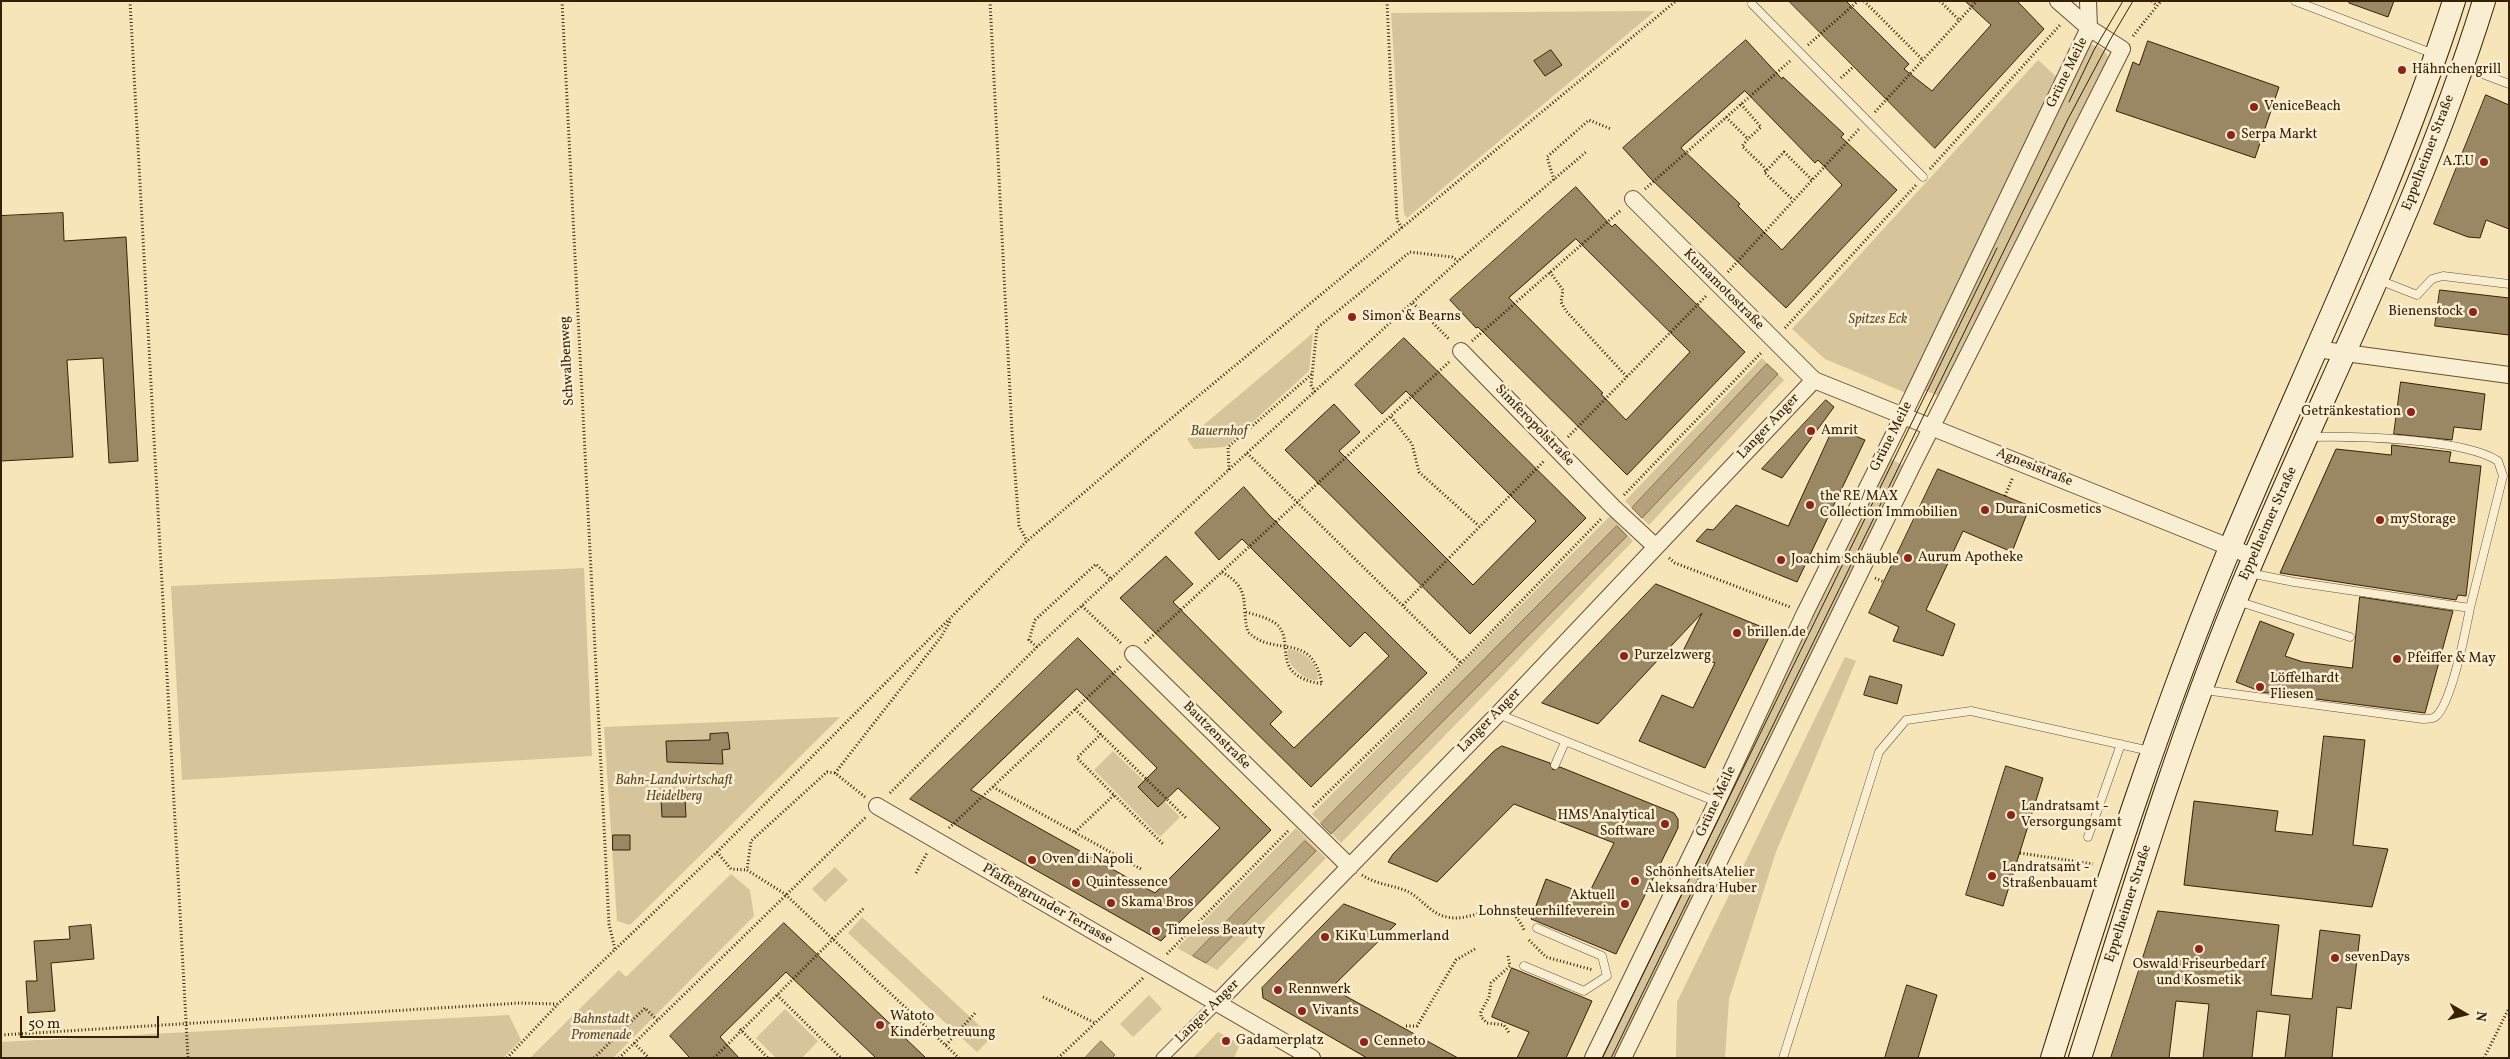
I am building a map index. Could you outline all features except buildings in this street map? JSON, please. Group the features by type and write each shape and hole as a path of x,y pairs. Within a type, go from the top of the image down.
{"main road":[{"name":"Eppelheimer Straße","path":"2052,1058 2152,751 2230,547 2381,200 2454,1"},
{"name":"Eppelheimer Straße","path":"2080,1058 2200,689 2251,564 2345,354 2418,183 2462,66 2481,4"}],"street":[{"path":"2058,1 2089,28"},
{"path":"2088,1 2089,28"},
{"name":"Grüne Meile","path":"1593,1058 1717,802 1805,613 1903,416 2089,28 2122,48 1932,428 1624,1058"},
{"name":"Kumamotostraße","path":"1633,199 1814,380"},
{"path":"2316,349 2509,375"},
{"name":"Simferopolstraße","path":"1461,351 1556,449 1656,547"},
{"name":"Agnesistraße","path":"1814,380 2230,547 2251,564"},
{"name":"Langer Anger","path":"1162,1058 1218,1003 1498,714 1814,380"},
{"name":"Bautzenstraße","path":"1133,654 1350,867"},
{"name":"Pfaffengrunder Terrasse","path":"877,806 1312,1058"}],"lane":[{"path":"2295,1 2436,54"},
{"path":"1752,4 1923,177"},
{"path":"2462,66 2509,84"},
{"path":"2377,279 2417,295 2432,280 2443,276 2509,284"},
{"path":"2200,689 2424,719 2434,718 2440,711 2451,685 2503,476 2498,461 2469,448 2393,439 2307,437"},
{"path":"2251,564 2294,582 2470,608"},
{"path":"2236,601 2350,637"},
{"path":"1783,1058 1879,752 1906,720 1971,712 2152,751"},
{"path":"1498,714 1717,802"},
{"path":"1555,765 1565,742"},
{"path":"2088,837 2121,744"},
{"path":"1524,966 1584,991 1608,976 1602,956 1537,928"}],"path":[{"path":"130,1 188,1058"},
{"name":"Schwalbenweg","path":"562,1 608,924 615,949"},
{"path":"990,1 1012,432 1019,526 1027,542"},
{"path":"1387,1 1397,220 1402,228"},
{"path":"507,1058 558,1004 717,852 1027,542 1676,1"},
{"path":"935,840 1461,351 1858,1"},
{"path":"1864,1 1923,60"},
{"path":"1940,1 1960,21"},
{"path":"1403,605 1716,284 1977,1"},
{"path":"2152,1 2157,6"},
{"path":"2122,48 2161,1"},
{"path":"1740,104 1761,127 1742,146 1767,170"},
{"path":"1726,117 1748,139"},
{"path":"1554,180 1547,157 1589,120 1611,128"},
{"path":"619,1058 1037,648 1458,261 1586,152"},
{"path":"1793,200 1764,172 1784,152 1812,180"},
{"path":"1315,392 1312,386 1312,374 1317,328 1410,252 1452,258 1458,261"},
{"path":"1550,272 1562,290 1561,302 1566,311 1627,377"},
{"path":"1413,303 1461,351"},
{"path":"1058,1058 1155,967 1300,819 1461,663 1774,340"},
{"path":"1229,471 1228,447 1312,374"},
{"path":"1391,417 1412,444 1419,472 1479,526"},
{"path":"1247,453 1461,663"},
{"path":"1656,547 1676,563 1805,613"},
{"path":"1037,648 1029,640 1035,620 1096,564 1112,580"},
{"path":"1222,572 1235,580 1241,587 1244,595 1248,632 1254,638 1272,644 1285,645 1298,648 1308,655 1319,669 1322,684 1308,682 1295,674 1286,662 1285,645 1277,624 1246,612"},
{"path":"1082,606 1133,654"},
{"path":"836,773 941,637 954,615"},
{"path":"1075,709 1187,820"},
{"path":"1101,734 1077,758 1164,844"},
{"path":"747,870 751,841 827,772 836,773 877,806"},
{"path":"993,787 1141,869"},
{"path":"1075,832 1114,795"},
{"path":"717,852 731,869 747,870 785,894 959,1058"},
{"path":"2020,853 2094,864"},
{"path":"916,873 920,867"},
{"path":"1350,867 1371,881 1409,893 1435,914 1446,917 1471,916 1500,909 1512,916 1531,942 1546,957 1591,968 1608,976"},
{"path":"714,1058 740,1029 865,908"},
{"path":"1406,1026 1417,1026 1456,960 1475,949"},
{"path":"1508,956 1510,966 1491,983 1489,997 1481,1012 1481,1017 1487,1023 1504,1025 1510,1034"},
{"path":"777,995 841,1058"},
{"path":"1043,997 1095,1024"},
{"path":"1,1035 520,1003 558,1004"},
{"path":"594,1058 645,1008 657,1020"},
{"path":"2484,1058 2509,1008"},
{"path":"946,1045 976,1012"},
{"path":"740,1029 768,1058"},
{"path":"634,1042 649,1058"}],"green space":[{"path":"1655,11 1407,218 1404,214 1391,13"},
{"path":"2091,45 2102,49 2108,59 1941,397 1919,388 2086,49"},
{"name":"Spitzes Eck","path":"2038,60 2060,80 1906,393 1825,359 1792,329"},
{"name":"Bauernhof","path":"1313,333 1309,371 1225,447 1194,449 1187,439"},
{"path":"1762,358 1784,380 1649,525 1625,501"},
{"path":"1889,458 1904,466 1617,1058 1597,1058"},
{"path":"1610,516 1633,541 1341,843 1312,814"},
{"path":"584,568 592,756 182,780 171,586"},
{"path":"1288,649 1299,652 1313,663 1318,674 1318,680 1307,678 1296,670 1289,660"},
{"path":"1845,657 1856,661 1776,852 1729,999 1725,1058 1676,1058 1677,1002"},
{"name":"Bahn-Landwirtschaft Heidelberg","path":"840,717 630,925 617,921 604,727"},
{"path":"1113,751 1144,781 1138,787 1158,807 1164,801 1180,817 1160,837 1094,770"},
{"path":"1296,828 1326,858 1217,970 1177,948"},
{"path":"835,867 848,880 825,902 812,889"},
{"name":"Bahnstadt Promenade","path":"731,874 750,890 754,916 613,1058 530,1058 619,970 626,977"},
{"path":"862,917 992,1037 977,1052 848,933"},
{"path":"1149,995 1162,1009 1133,1037 1120,1024"},
{"path":"785,1009 818,1041 802,1058 776,1058 756,1038"},
{"path":"509,1015 521,1040 503,1058 1,1058 1,1042"},
{"path":"1218,1032 1240,1044 1234,1058 1193,1058"}],"shaded area":[{"path":"1767,364 1778,374 1642,518 1632,508"},
{"path":"1617,526 1627,536 1331,834 1321,824"},
{"path":"1305,841 1316,851 1206,963 1193,956"},
{"path":"1101,1041 1115,1055 1112,1058 1085,1058"}],"tram line":[{"path":"2069,102 2094,50 2123,1"},
{"path":"1611,1058 2068,119 2133,1"},
{"path":"1602,1058 1997,248"}],"place":[{"name":"Hähnchengrill","path":"2402,70"},
{"name":"VeniceBeach","path":"2254,107"},
{"name":"Serpa Markt","path":"2231,135"},
{"name":"A.T.U","path":"2484,162"},
{"name":"Bienenstock","path":"2473,312"},
{"name":"Simon & Bearns","path":"1352,317"},
{"name":"Getränkestation","path":"2411,412"},
{"name":"Amrit","path":"1811,431"},
{"name":"the RE/MAX Collection Immobilien","path":"1810,505"},
{"name":"DuraniCosmetics","path":"1985,510"},
{"name":"myStorage","path":"2380,520"},
{"name":"Aurum Apotheke","path":"1908,558"},
{"name":"Joachim Schäuble","path":"1781,560"},
{"name":"brillen.de","path":"1737,633"},
{"name":"Purzelzwerg","path":"1624,656"},
{"name":"Pfeiffer & May","path":"2397,659"},
{"name":"Löffelhardt Fliesen","path":"2260,687"},
{"name":"Landratsamt - Versorgungsamt","path":"2011,815"},
{"name":"HMS Analytical Software","path":"1665,824"},
{"name":"Oven di Napoli","path":"1032,860"},
{"name":"Landratsamt - Straßenbauamt","path":"1992,876"},
{"name":"SchönheitsAtelier Aleksandra Huber","path":"1635,881"},
{"name":"Quintessence","path":"1076,883"},
{"name":"Skama Bros","path":"1111,903"},
{"name":"Aktuell Lohnsteuerhilfeverein","path":"1625,904"},
{"name":"Timeless Beauty","path":"1156,931"},
{"name":"KiKu Lummerland","path":"1325,937"},
{"name":"Oswald Friseurbedarf und Kosmetik","path":"2199,949"},
{"name":"sevenDays","path":"2335,958"},
{"name":"Rennwerk","path":"1278,990"},
{"name":"Vivants","path":"1302,1011"},
{"name":"Watoto Kinderbetreuung","path":"880,1025"},
{"name":"Gadamerplatz","path":"1226,1041"},
{"name":"Cenneto","path":"1364,1042"}]}
